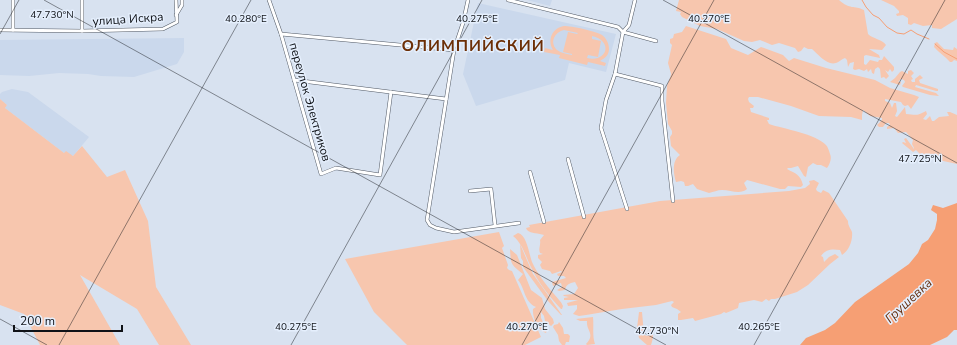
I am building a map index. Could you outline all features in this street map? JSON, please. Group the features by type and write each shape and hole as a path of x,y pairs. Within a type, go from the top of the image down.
{"street":[{"path":"13,0 13,30"},
{"path":"82,0 82,31"},
{"path":"176,0 176,15"},
{"path":"176,15 182,5 182,0"},
{"name":"переулок Электриков","path":"270,0 321,174 336,168 380,175 391,92"},
{"path":"468,0 463,23 454,50 427,220 430,225 436,228 454,232 495,225 519,223"},
{"path":"508,0 618,27 623,32 656,41"},
{"path":"626,209 607,143 601,128 606,100 615,74 623,32 629,25 634,0"},
{"name":"улица Искра","path":"0,30 82,31 163,28 177,22 176,15"},
{"path":"281,34 454,50"},
{"path":"615,74 662,86 662,101 673,201"},
{"path":"294,80 446,99"},
{"path":"568,159 584,217"},
{"path":"530,172 544,222"},
{"path":"470,191 491,189 495,225"}],"shaded area":[{"path":"527,0 552,0 550,6"},
{"path":"679,0 839,0 846,5 864,10 868,34 882,41 886,45 882,50 869,49 879,55 880,58 866,55 864,56 864,64 866,65 870,60 878,62 879,60 882,60 884,56 894,67 894,70 892,72 890,69 888,72 885,70 889,76 886,79 884,77 881,78 880,69 878,67 875,69 874,74 872,73 871,69 868,72 867,69 864,71 853,69 854,62 850,63 848,67 847,60 845,58 836,63 829,63 812,49 804,47 798,52 795,48 779,43 772,45 760,40 752,42 744,41 717,29 700,26 682,17 680,14 681,12 676,11"},
{"path":"881,0 957,0 957,19 941,29 932,28 932,25 923,26 914,23 911,25 908,24 908,18 903,15 897,16 896,14 899,13 899,11 894,6"},
{"path":"478,3 616,34 606,72 569,63 565,80 476,106 463,74"},
{"path":"567,26 583,29 599,33 603,36 608,43 609,49 604,59 600,61 606,63 605,66 588,62 587,65 559,58 560,55 544,52 545,48 553,50 550,42 552,35 556,29","holes":["564,30 578,33 568,32 563,52 572,55 564,53 557,50 553,44 556,35","592,36 603,42 605,46 603,55 594,59 587,58 588,55 598,57 601,41 592,39"]},
{"path":"686,26 726,39 731,48 748,55 761,47 783,55 789,61 794,58 826,68 875,80 890,88 919,97 911,109 908,105 905,106 901,102 885,99 885,101 890,103 892,108 894,103 896,103 897,111 895,116 897,117 905,107 906,114 916,115 926,111 927,114 923,119 926,120 930,116 932,121 939,117 949,116 947,112 957,115 957,164 934,159 922,153 920,154 916,150 913,152 902,143 906,143 904,139 906,138 914,149 912,144 913,140 906,132 898,133 894,128 887,129 890,125 889,123 886,123 883,127 879,127 877,125 882,118 870,116 863,110 862,120 851,117 819,116 791,106 758,97 749,97 749,102 754,106 753,108 750,108 751,112 769,118 769,120 767,120 769,124 808,135 826,145 831,157 827,168 813,163 808,167 806,177 798,166 788,168 787,169 799,176 803,185 801,187 788,186 785,189 747,180 744,183 747,189 744,191 738,192 720,190 709,193 697,189 693,184 685,186 684,182 676,182 674,175 674,163 680,155 671,146 670,137 672,131 668,124 666,103 667,86 671,74 668,63 672,45 670,43 670,39 673,38 674,34 682,32"},
{"path":"184,38 184,52 177,64 134,77 59,73 29,76 0,75 0,40"},
{"path":"937,42 944,49 953,50 954,47 957,49 957,61 954,60 950,62 938,51 934,47 935,43"},
{"path":"911,70 914,73 911,76 913,79 911,80 912,82 915,82 915,79 920,75 923,78 919,80 920,83 938,89 938,91 916,85 915,87 936,93 939,96 930,95 903,87 902,86 905,82 901,79 898,82 901,82 900,85 890,82 900,72 902,71 908,74 908,71"},
{"path":"12,89 28,92 89,137 73,156 64,153 5,108 7,105 0,99 0,94"},
{"path":"0,99 7,105 5,108 64,153 66,151 73,156 82,146 107,177 125,170 148,221 156,287 191,345 159,345 137,309 80,275 120,345 40,345 24,314 0,305"},
{"path":"814,180 819,183 816,189 817,191 821,193 823,190 829,193 848,221 852,235 847,251 842,255 840,250 825,252 821,256 823,257 824,262 835,254 839,257 808,285 797,292 771,299 769,301 766,299 762,302 754,300 739,303 738,308 726,313 724,312 695,321 693,318 678,320 678,314 681,312 672,307 671,305 674,302 672,301 656,305 579,316 573,314 577,309 577,305 568,306 567,303 578,300 564,300 564,298 569,297 563,295 574,294 578,288 575,282 568,284 565,290 557,290 562,287 561,283 553,286 552,282 566,278 564,276 558,276 557,274 562,272 561,271 552,274 550,271 542,269 540,265 542,262 538,258 538,255 543,254 540,253 539,250 540,240 544,235 531,232 526,228 530,227 529,225 660,201 789,191 805,188 810,184 809,181"},
{"path":"499,232 504,246 502,248 508,265 507,268 512,271 541,337 525,345 407,345 374,312 345,259"},
{"path":"518,233 524,237 536,270 563,306 562,309 549,295 536,276 522,248 513,236"},
{"path":"520,244 533,274 562,315 548,301 523,267"},
{"path":"510,249 517,255 531,290 542,298 545,309 553,319 554,323 551,326 545,321 541,312 541,318 547,330 546,333 540,330 536,323 533,309 536,307 529,302 518,280 523,274 512,263"},
{"path":"639,312 642,312 644,334 646,336 652,327 653,336 651,345 647,345 639,338 637,328"},
{"path":"593,317 593,334 595,344 587,345 586,344 589,341 590,335 587,321 580,321 576,319"},
{"path":"559,322 563,328 564,334 568,334 570,336 569,342 566,342 565,345 562,345 559,341 558,335 553,327"}],"water":[{"name":"Грушевка","path":"957,203 957,330 954,330 947,337 930,345 800,345 806,338 825,330 835,323 855,302 909,264 918,253 922,244 928,240 935,229 937,214 931,210 933,205 943,208"}],"waterway":[{"path":"862,0 873,15 897,33 904,34 911,30 929,39"},
{"path":"935,44 944,52 957,59"}],"district":[{"name":"ОЛИМПИЙСКИЙ","path":"473,45"}]}
